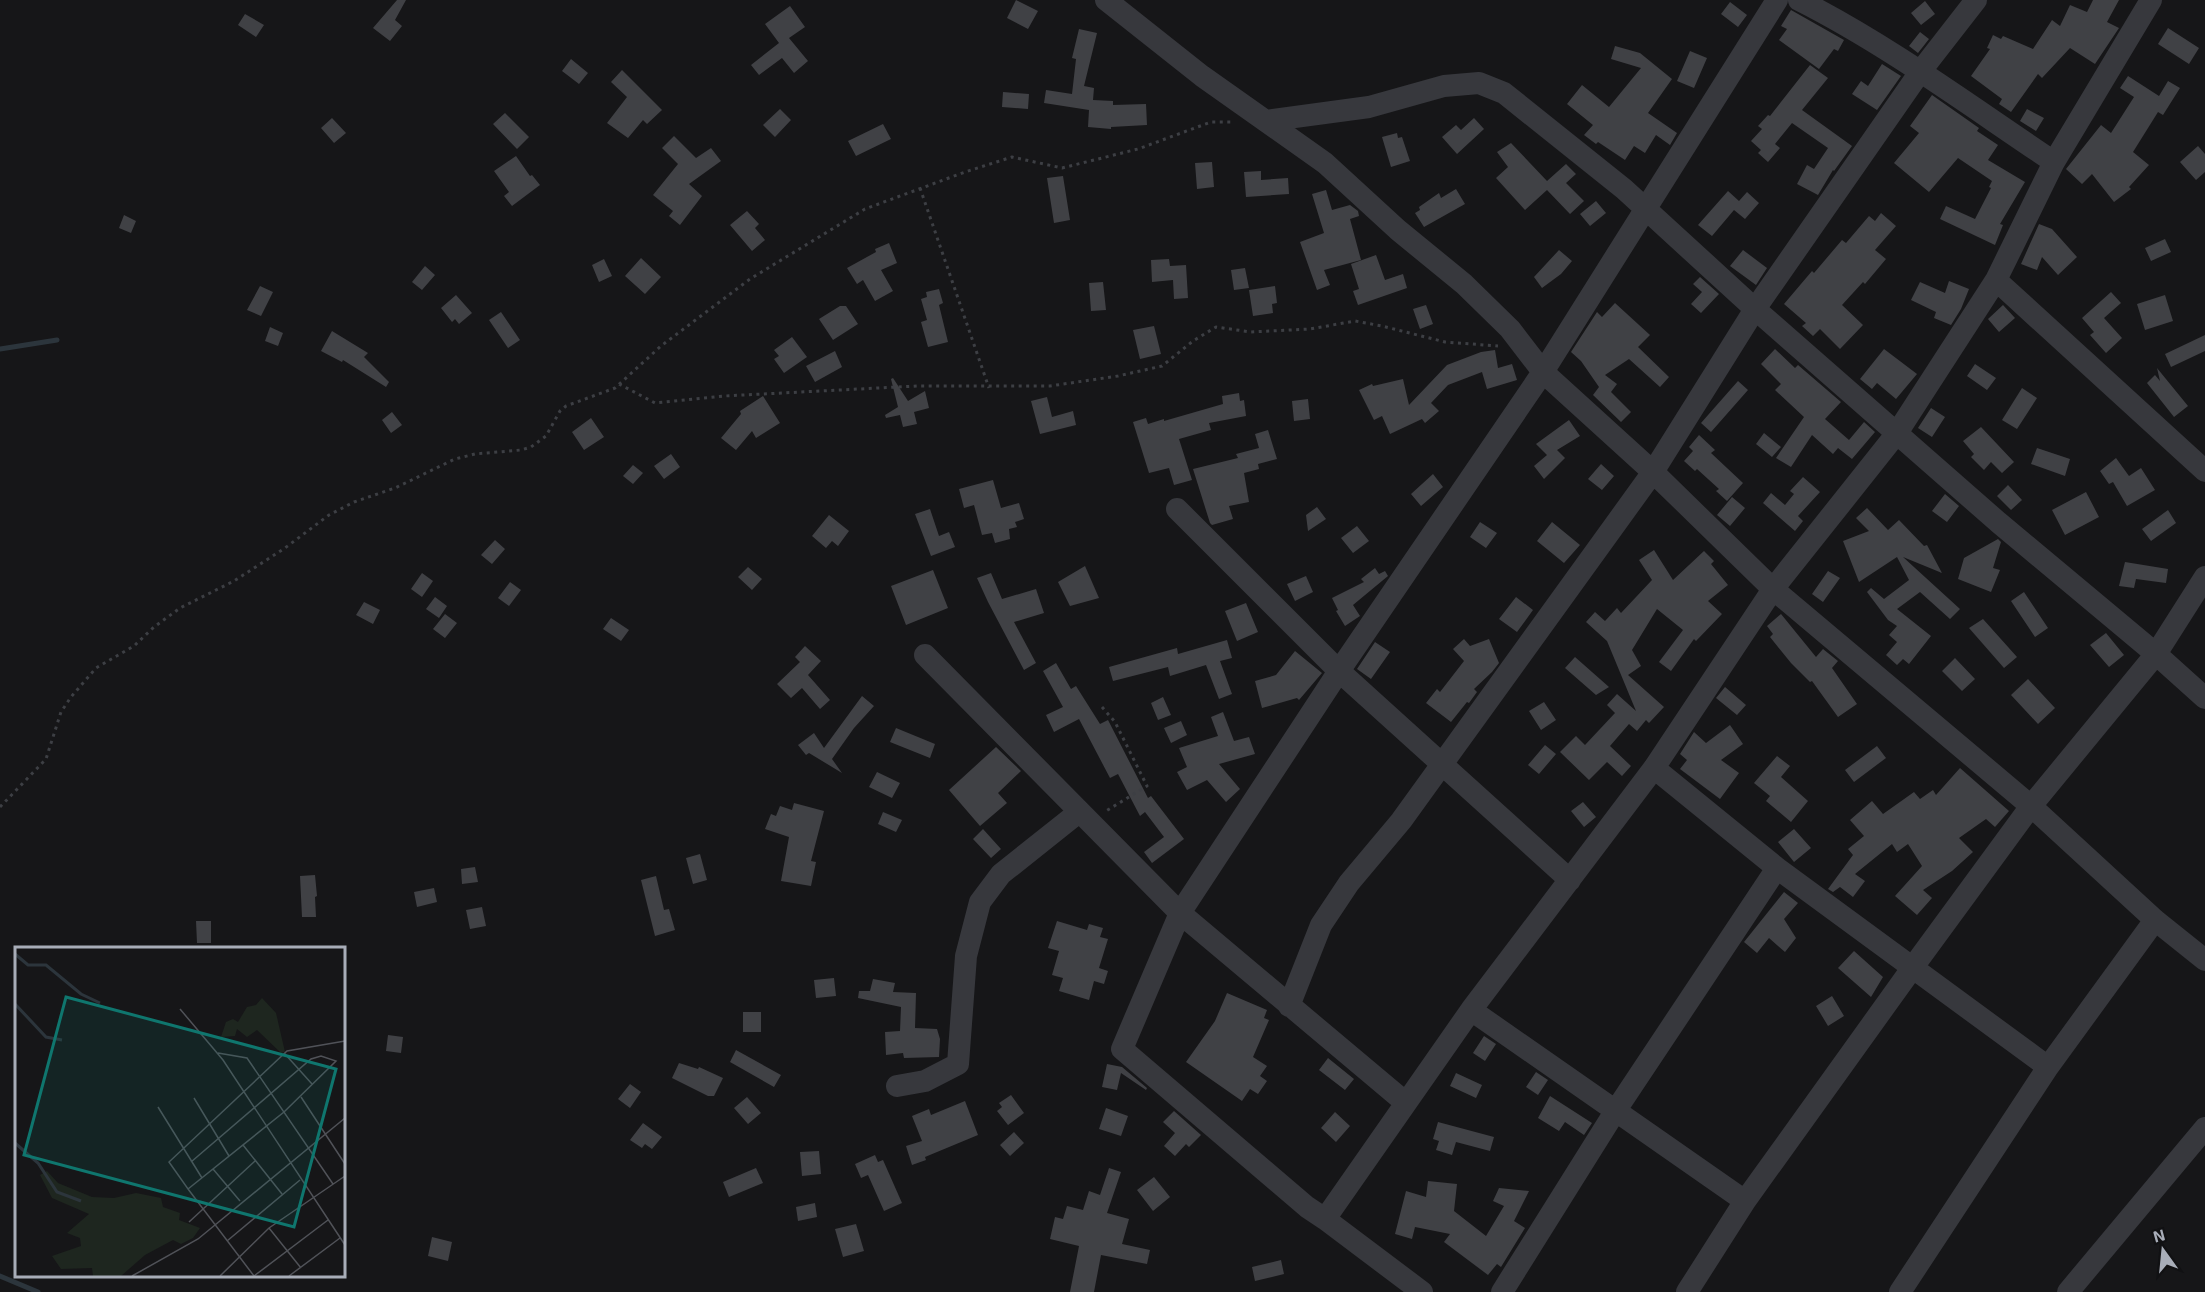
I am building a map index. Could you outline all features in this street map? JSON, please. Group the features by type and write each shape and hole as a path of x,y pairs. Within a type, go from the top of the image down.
{"street":[{"path":"1106,0 1202,76 1325,163 1398,231 1464,284 1510,329 1543,372 1653,472 1773,589 2031,806 2155,920 2205,960"},
{"path":"1422,1292 1307,1207 1122,1048 1180,913 1340,671 1543,372 1777,0"},
{"path":"1798,0 1834,18 1920,72 2054,162"},
{"path":"1289,1006 1322,925 1349,883 1401,821 1653,472 1755,309 1920,72 1976,0"},
{"path":"1325,1219 1471,1010 1654,768 1773,589 1897,433 1996,280 2054,162 2151,0"},
{"path":"1266,121 1369,107 1444,86 1479,82 1504,93 1624,189 1755,309 1998,522 2205,698"},
{"path":"1996,280 2205,471"},
{"path":"1177,509 1340,671 1570,880"},
{"path":"1688,1292 1745,1202 1913,968 2031,806 2156,654 2205,577"},
{"path":"925,655 1180,913 1406,1103"},
{"path":"1654,768 1777,868 2048,1067"},
{"path":"897,1086 925,1081 958,1064 966,956 980,902 1001,874 1084,816"},
{"path":"1502,1292 1616,1110 1777,868"},
{"path":"1900,1292 2048,1067 2155,920"},
{"path":"1471,1010 1745,1202"},
{"path":"2068,1292 2205,1128"}],"path":[{"path":"0,807 46,759 61,712 96,668 134,646 154,627 180,608 234,581 285,548 329,515 354,502 395,488 455,459 475,454 531,447 546,436 560,411 566,406 590,399 619,384 661,346 750,279 865,209 1012,157 1062,168 1138,149 1211,122 1233,122"},
{"path":"920,189 972,334 988,388"},
{"path":"619,384 655,402 918,386 988,388 1050,386 1118,376 1162,366 1193,340 1216,327 1251,332 1310,329 1355,321 1445,342 1524,347"},
{"path":"1084,816 1148,786 1115,722 1102,707"}],"building":[{"path":"397,0 406,0 395,20 402,26 390,41 373,28"},
{"path":"1016,0 1038,11 1028,29 1007,18"},
{"path":"2093,0 2119,0 2107,22 2119,28 2095,64 2070,48 2042,78 2038,74 2011,112 1999,104 2002,99 1971,76 1990,49 1987,48 1993,35 2001,39 2003,36 2033,49 2052,20 2060,26 2070,5 2087,12"},
{"path":"1925,1 1935,14 1921,25 1911,13"},
{"path":"1730,2 1747,15 1738,27 1721,14"},
{"path":"790,6 805,27 789,38 808,61 794,73 782,58 759,75 751,65 779,43 765,24"},
{"path":"1791,10 1844,40 1838,51 1834,49 1819,69 1779,40 1787,29 1781,26"},
{"path":"245,14 264,25 256,37 238,25"},
{"path":"2168,28 2199,48 2189,64 2158,44"},
{"path":"1079,29 1097,33 1084,86 1094,88 1093,100 1113,101 1113,105 1146,104 1147,125 1111,127 1111,129 1088,127 1089,110 1044,103 1046,90 1072,94 1076,59 1072,58"},
{"path":"1920,32 1929,39 1918,53 1909,46"},
{"path":"1615,46 1640,53 1672,79 1648,113 1677,133 1670,145 1656,135 1645,153 1634,146 1625,160 1584,135 1593,125 1567,104 1582,85 1609,107 1641,68 1611,59"},
{"path":"1690,51 1707,58 1694,88 1677,81"},
{"path":"571,59 588,73 579,84 562,71"},
{"path":"1882,64 1901,76 1877,110 1852,94 1861,81 1868,86"},
{"path":"1810,65 1828,78 1802,110 1852,146 1833,170 1818,195 1797,184 1807,165 1814,169 1828,148 1792,123 1775,144 1780,148 1768,162 1758,153 1761,150 1751,141 1762,129 1758,126 1768,115 1770,116"},
{"path":"622,70 662,110 647,124 643,120 628,138 607,123 627,97 611,82"},
{"path":"2128,76 2159,96 2168,81 2180,88 2163,115 2158,112 2133,152 2149,165 2129,187 2131,189 2114,202 2092,174 2082,184 2066,169 2101,125 2111,133 2134,97 2120,88"},
{"path":"1003,92 1029,94 1028,109 1002,107"},
{"path":"1932,95 1979,128 1977,131 1998,145 1988,160 2025,182 2000,224 2003,225 1995,245 1940,219 1946,206 1975,219 1991,188 1989,187 1992,181 1958,158 1929,192 1894,163 1919,133 1910,126"},
{"path":"780,109 791,120 775,137 763,125"},
{"path":"2027,109 2044,118 2036,131 2020,121"},
{"path":"505,113 529,137 517,149 493,124"},
{"path":"332,118 346,133 334,143 321,128"},
{"path":"1474,118 1484,129 1457,154 1442,137 1456,125 1461,130"},
{"path":"883,124 891,139 856,156 848,141"},
{"path":"1397,133 1398,138 1402,137 1410,161 1391,167 1382,137"},
{"path":"674,136 696,158 711,148 721,161 689,184 702,196 680,225 669,216 673,211 653,195 678,164 662,148"},
{"path":"1511,143 1547,181 1566,164 1576,174 1566,183 1584,201 1570,214 1547,190 1525,210 1496,178 1508,167 1497,152"},
{"path":"2198,146 2205,154 2205,172 2196,180 2180,162"},
{"path":"516,156 530,176 532,175 540,185 512,206 504,196 509,192 494,171"},
{"path":"1212,162 1214,187 1197,189 1195,163"},
{"path":"1261,171 1261,180 1288,178 1289,194 1246,197 1244,172"},
{"path":"1063,176 1070,220 1054,223 1047,178"},
{"path":"1456,189 1465,204 1424,227 1415,213 1420,210 1419,207 1439,193 1441,198"},
{"path":"1326,190 1332,210 1350,205 1358,211 1359,216 1350,219 1361,260 1324,270 1330,285 1317,290 1300,242 1324,233 1312,194"},
{"path":"1728,191 1739,201 1747,192 1759,203 1745,219 1734,210 1712,236 1698,225"},
{"path":"1596,201 1606,213 1590,226 1580,214"},
{"path":"747,211 759,224 755,228 765,240 752,251 730,225"},
{"path":"1881,213 1896,226 1875,250 1886,259 1865,284 1863,282 1842,305 1863,325 1840,349 1820,329 1813,336 1802,326 1806,323 1784,304 1842,240 1846,243 1869,216 1875,221"},
{"path":"124,215 136,221 131,233 119,228"},
{"path":"2039,224 2052,229 2077,257 2058,275 2042,257 2037,270 2021,264"},
{"path":"2165,239 2171,252 2151,261 2145,248"},
{"path":"889,243 897,263 881,270 893,291 875,301 863,280 857,284 847,268 876,252 875,249"},
{"path":"1559,250 1572,261 1561,274 1542,288 1534,277"},
{"path":"1743,250 1767,268 1756,285 1730,266"},
{"path":"1376,255 1385,280 1403,274 1407,288 1358,305 1353,291 1359,289 1351,264"},
{"path":"641,258 661,277 645,294 625,276"},
{"path":"604,259 612,276 599,282 592,265"},
{"path":"1169,259 1170,266 1186,265 1188,298 1174,299 1173,280 1152,282 1151,260"},
{"path":"425,266 435,275 422,290 412,282"},
{"path":"1245,268 1249,288 1234,290 1231,270"},
{"path":"1700,277 1719,294 1701,313 1691,304 1702,292 1693,284"},
{"path":"1949,281 1969,289 1951,325 1934,318 1936,312 1911,300 1920,282 1945,293"},
{"path":"1103,282 1106,310 1091,311 1089,283"},
{"path":"260,286 273,292 261,316 247,310"},
{"path":"1275,286 1277,303 1272,304 1273,313 1253,316 1249,290"},
{"path":"939,289 943,303 939,305 948,342 928,347 921,322 927,320 921,299 927,297 926,292"},
{"path":"2111,292 2121,303 2104,318 2122,338 2106,353 2090,335 2094,332 2082,318"},
{"path":"456,295 472,313 459,324 455,319 452,322 441,308"},
{"path":"2165,295 2173,321 2145,330 2137,304"},
{"path":"1615,303 1650,335 1638,347 1669,377 1660,387 1629,359 1605,375 1617,384 1611,392 1631,412 1621,422 1593,395 1599,387 1581,361 1571,352 1597,312 1602,317"},
{"path":"1426,305 1433,324 1420,329 1413,309"},
{"path":"2003,305 2015,318 1999,332 1988,319"},
{"path":"840,306 846,306 858,324 833,340 819,319"},
{"path":"501,312 520,340 508,348 489,320"},
{"path":"1154,326 1161,354 1140,359 1133,330"},
{"path":"270,327 283,333 278,346 265,341"},
{"path":"332,331 368,353 364,357 389,382 386,387 343,360 342,362 321,351"},
{"path":"2205,335 2205,351 2171,367 2165,354"},
{"path":"792,337 807,357 784,373 774,359 779,356 774,350"},
{"path":"1775,349 1795,368 1798,365 1841,402 1825,419 1849,440 1864,422 1875,432 1852,459 1838,448 1833,454 1812,435 1791,467 1776,458 1804,417 1775,390 1781,384 1761,364"},
{"path":"1884,349 1917,374 1896,399 1877,383 1872,389 1860,379"},
{"path":"1495,350 1498,368 1512,364 1517,380 1487,389 1482,372 1448,385 1431,403 1439,411 1425,423 1422,419 1390,434 1382,416 1374,420 1359,390 1372,384 1373,386 1403,379 1409,405 1447,365 1481,352"},
{"path":"835,351 842,367 815,382 806,366"},
{"path":"1975,364 1996,378 1987,390 1967,376"},
{"path":"2157,368 2188,406 2174,417 2147,383 2155,375 2160,381"},
{"path":"893,378 908,401 925,391 929,408 914,412 917,424 903,427 900,415 886,418 885,415 898,407 891,379"},
{"path":"1738,381 1748,390 1711,432 1701,423"},
{"path":"2022,388 2037,398 2017,429 2002,420"},
{"path":"1239,393 1240,401 1244,400 1246,416 1209,423 1211,430 1179,439 1192,480 1174,485 1169,468 1149,473 1133,422 1146,418 1148,424 1164,419 1164,421 1223,404 1222,396"},
{"path":"763,396 780,423 756,438 752,431 736,450 721,438 741,414 740,411"},
{"path":"1047,397 1052,417 1073,411 1076,425 1040,434 1031,401"},
{"path":"1308,399 1310,419 1294,421 1292,401"},
{"path":"1931,408 1945,417 1932,437 1918,428"},
{"path":"392,412 402,425 391,433 382,420"},
{"path":"591,418 604,437 584,450 572,432"},
{"path":"1569,420 1580,436 1557,450 1565,458 1544,479 1534,466 1547,455 1536,444"},
{"path":"1981,427 2014,462 2002,473 1991,462 1984,470 1971,457 1974,454 1963,441"},
{"path":"1268,430 1277,459 1258,464 1259,469 1244,473 1249,502 1229,506 1233,519 1212,525 1193,469 1238,458 1236,454 1259,448 1255,434"},
{"path":"1764,433 1781,447 1772,457 1756,444"},
{"path":"1699,435 1715,450 1711,453 1743,483 1727,501 1716,491 1719,489 1697,469 1695,471 1684,461 1693,451 1689,447"},
{"path":"2037,448 2070,459 2065,476 2031,464"},
{"path":"671,454 680,467 664,479 654,466"},
{"path":"2116,458 2129,476 2141,468 2155,490 2127,506 2113,482 2109,484 2100,471"},
{"path":"1601,464 1614,476 1602,490 1588,479"},
{"path":"633,465 643,473 633,484 623,476"},
{"path":"1433,474 1443,487 1421,506 1411,494"},
{"path":"1803,477 1820,492 1798,516 1803,521 1795,531 1763,503 1771,493 1785,505 1794,494 1790,491"},
{"path":"993,480 1001,508 1019,503 1024,519 1015,522 1017,527 1009,529 1010,539 995,543 992,533 982,535 974,505 964,508 959,489"},
{"path":"2008,485 2022,500 2011,510 1997,496"},
{"path":"2086,492 2099,517 2065,535 2052,510"},
{"path":"1945,494 1959,506 1947,522 1932,511"},
{"path":"1732,497 1745,508 1730,526 1717,515"},
{"path":"1317,507 1326,519 1308,531 1306,515"},
{"path":"1867,508 1888,530 1899,520 1924,546 1927,545 1942,573 1903,557 1960,609 1950,619 1920,592 1897,609 1931,636 1909,664 1903,659 1897,665 1886,655 1897,642 1889,635 1897,626 1888,620 1867,592 1871,588 1884,599 1909,580 1897,557 1859,582 1843,541 1869,531 1856,518"},
{"path":"930,509 939,536 949,532 955,547 931,556 915,514"},
{"path":"2168,510 2176,523 2151,541 2142,529"},
{"path":"829,515 849,531 838,546 832,541 826,548 812,536"},
{"path":"1480,522 1497,533 1486,548 1470,537"},
{"path":"1552,522 1580,545 1564,563 1537,541"},
{"path":"1357,526 1369,541 1353,553 1341,538"},
{"path":"1998,539 2001,542 1993,568 2000,570 1991,592 1958,579 1964,558"},
{"path":"495,540 505,549 492,564 481,555"},
{"path":"1654,550 1673,580 1704,551 1714,561 1711,564 1728,585 1708,601 1722,614 1696,641 1694,639 1671,671 1659,662 1683,630 1657,609 1632,650 1641,666 1628,675 1664,707 1649,723 1646,720 1637,731 1629,724 1610,746 1631,766 1622,776 1607,762 1589,780 1560,752 1576,736 1585,745 1615,713 1607,705 1617,694 1636,711 1607,641 1586,622 1595,612 1605,621 1617,608 1621,613 1652,580 1639,560"},
{"path":"2125,562 2168,569 2166,583 2136,579 2134,588 2119,586"},
{"path":"1085,566 1099,598 1070,606 1058,582"},
{"path":"748,567 762,579 752,590 738,577"},
{"path":"1375,568 1379,574 1385,571 1388,576 1353,605 1360,616 1345,626 1336,611 1338,610 1332,598 1364,582 1361,579"},
{"path":"933,570 948,608 906,625 891,586"},
{"path":"1828,571 1840,578 1823,602 1812,594"},
{"path":"422,573 433,581 422,597 411,589"},
{"path":"991,573 1002,599 1036,589 1044,613 1014,622 1036,663 1024,670 977,578"},
{"path":"1306,576 1313,592 1295,601 1287,584"},
{"path":"510,582 521,590 509,606 498,598"},
{"path":"2024,592 2048,628 2035,637 2011,601"},
{"path":"435,597 447,606 439,618 426,609"},
{"path":"1516,597 1533,610 1517,632 1499,619"},
{"path":"364,602 380,610 373,624 356,615"},
{"path":"1246,603 1258,632 1237,641 1225,611"},
{"path":"445,614 457,623 445,638 433,629"},
{"path":"1781,614 1816,657 1823,649 1838,661 1832,668 1857,704 1838,717 1812,681 1810,682 1791,663 1770,637 1773,634 1767,626"},
{"path":"611,618 629,630 621,641 603,629"},
{"path":"1983,619 2017,657 2004,668 1969,628"},
{"path":"2106,633 2124,655 2109,667 2090,645"},
{"path":"1464,639 1470,646 1489,639 1499,663 1474,689 1477,692 1451,722 1426,703 1437,689 1440,692 1464,661 1453,649"},
{"path":"1227,640 1232,658 1220,661 1232,694 1219,699 1206,665 1170,676 1168,667 1113,681 1109,667 1177,648 1178,654"},
{"path":"1375,642 1390,652 1371,679 1357,669"},
{"path":"805,646 821,661 808,675 830,700 820,709 802,688 791,698 777,684 800,662 795,657"},
{"path":"1295,651 1322,673 1299,700 1297,698 1262,708 1255,681 1276,675"},
{"path":"1575,657 1609,687 1596,695 1565,668"},
{"path":"1955,658 1975,679 1962,691 1942,671"},
{"path":"1056,663 1071,689 1076,686 1100,724 1108,720 1148,798 1151,796 1184,839 1152,863 1144,852 1164,837 1145,812 1140,816 1118,774 1110,778 1079,719 1054,732 1046,715 1063,707 1043,671"},
{"path":"2028,679 2055,708 2038,724 2011,695"},
{"path":"1725,687 1746,705 1737,715 1716,698"},
{"path":"862,696 874,706 854,728 832,759 842,773 809,753 806,755 798,745 814,733 824,748"},
{"path":"1163,697 1171,715 1158,720 1151,703"},
{"path":"1544,702 1556,720 1541,730 1529,711"},
{"path":"1223,712 1234,741 1249,737 1255,754 1219,764 1240,789 1226,802 1207,780 1187,790 1177,772 1187,767 1179,748 1218,736 1211,717"},
{"path":"1181,721 1187,735 1171,743 1164,728"},
{"path":"1730,725 1743,744 1721,760 1739,773 1720,799 1680,769 1687,760 1680,754 1694,732 1706,743"},
{"path":"896,728 935,744 930,758 890,742"},
{"path":"1545,745 1556,754 1539,774 1528,765"},
{"path":"1877,746 1886,758 1854,782 1845,770"},
{"path":"996,747 1021,771 998,793 1007,803 980,826 949,790"},
{"path":"1777,756 1790,766 1781,777 1808,801 1791,822 1766,801 1770,796 1754,783"},
{"path":"1960,768 2009,811 1995,827 1986,819 1959,838 1973,852 1952,871 1923,890 1932,898 1917,915 1895,896 1922,866 1908,844 1897,852 1892,844 1855,874 1865,881 1853,897 1840,887 1833,892 1828,889 1853,855 1848,849 1864,836 1850,820 1872,801 1883,814 1914,792 1920,799 1933,790 1936,795"},
{"path":"877,772 900,783 892,798 869,787"},
{"path":"1583,802 1596,817 1584,827 1571,811"},
{"path":"794,803 824,811 811,861 816,862 811,886 781,881 789,837 765,829 771,814 776,816 780,806 792,810"},
{"path":"883,812 902,820 896,832 878,824"},
{"path":"983,829 1001,849 991,858 973,839"},
{"path":"1794,829 1811,848 1794,862 1778,842"},
{"path":"700,854 707,880 693,884 686,858"},
{"path":"475,867 478,882 462,884 461,869"},
{"path":"315,875 316,917 302,917 300,876"},
{"path":"656,876 664,910 669,909 675,930 655,936 641,880"},
{"path":"434,888 437,902 417,907 414,892"},
{"path":"1784,892 1798,903 1784,919 1796,938 1785,952 1769,938 1757,953 1744,942"},
{"path":"482,907 486,926 470,929 466,910"},
{"path":"196,921 211,921 211,943 197,943"},
{"path":"1057,921 1087,930 1089,924 1103,928 1100,937 1108,939 1099,968 1108,971 1104,984 1094,981 1089,1000 1059,991 1063,978 1052,975 1059,951 1048,948"},
{"path":"1854,951 1883,977 1871,997 1838,968"},
{"path":"834,978 836,996 816,998 814,980"},
{"path":"873,979 895,983 893,992 916,993 915,1028 937,1029 940,1039 939,1057 904,1058 903,1053 886,1055 885,1032 900,1031 901,1007 858,998 859,991 870,991"},
{"path":"1227,993 1267,1010 1264,1018 1269,1020 1253,1057 1267,1066 1260,1076 1267,1081 1258,1094 1250,1089 1242,1101 1186,1062 1215,1021"},
{"path":"1832,996 1844,1016 1828,1026 1816,1006"},
{"path":"743,1012 761,1012 761,1032 743,1032"},
{"path":"388,1035 403,1037 401,1053 386,1051"},
{"path":"1484,1036 1496,1044 1485,1061 1473,1053"},
{"path":"736,1050 781,1075 774,1087 730,1062"},
{"path":"1328,1058 1354,1079 1345,1090 1319,1070"},
{"path":"679,1063 698,1069 699,1067 723,1078 714,1096 708,1096 672,1078"},
{"path":"1107,1064 1122,1067 1147,1088 1146,1090 1121,1073 1117,1090 1102,1087"},
{"path":"1536,1072 1548,1080 1538,1095 1526,1087"},
{"path":"1456,1073 1482,1085 1476,1098 1450,1086"},
{"path":"630,1084 641,1092 630,1108 618,1099"},
{"path":"1011,1095 1024,1113 1008,1125 997,1111 1002,1107 999,1103"},
{"path":"1550,1096 1592,1123 1584,1135 1565,1122 1559,1131 1538,1118"},
{"path":"747,1097 761,1113 748,1124 734,1108"},
{"path":"965,1101 978,1135 925,1157 926,1160 912,1165 906,1146 922,1141 912,1116 929,1109 931,1115"},
{"path":"1106,1108 1128,1116 1121,1136 1099,1129"},
{"path":"1174,1111 1201,1135 1189,1147 1186,1144 1175,1156 1164,1146 1175,1133 1163,1122"},
{"path":"1335,1112 1350,1126 1336,1142 1321,1128"},
{"path":"1438,1122 1494,1137 1490,1151 1456,1142 1452,1155 1436,1150 1439,1141 1433,1139"},
{"path":"643,1123 662,1137 652,1149 645,1144 642,1148 630,1140"},
{"path":"1014,1132 1024,1143 1010,1156 1000,1145"},
{"path":"819,1151 821,1174 802,1176 800,1152"},
{"path":"875,1155 878,1162 883,1160 902,1203 884,1211 868,1175 861,1178 855,1164"},
{"path":"756,1168 763,1183 729,1197 723,1182"},
{"path":"1109,1168 1121,1172 1107,1213 1129,1219 1122,1244 1150,1250 1147,1264 1101,1255 1094,1292 1070,1292 1079,1246 1050,1239 1055,1217 1063,1219 1067,1206 1083,1210 1089,1191 1100,1195"},
{"path":"1154,1177 1170,1197 1153,1211 1137,1190"},
{"path":"1428,1181 1457,1184 1454,1211 1486,1236 1504,1206 1493,1201 1499,1188 1529,1191 1514,1221 1525,1228 1501,1267 1497,1264 1488,1275 1444,1242 1450,1234 1415,1227 1412,1239 1395,1234 1406,1191 1426,1197"},
{"path":"815,1203 817,1217 798,1221 796,1207"},
{"path":"856,1224 864,1251 843,1257 835,1229"},
{"path":"432,1237 452,1242 448,1261 428,1256"},
{"path":"1281,1260 1284,1274 1255,1281 1252,1267"}],"waterway":[{"path":"0,349 57,340"},
{"path":"0,1276 38,1292"}]}
